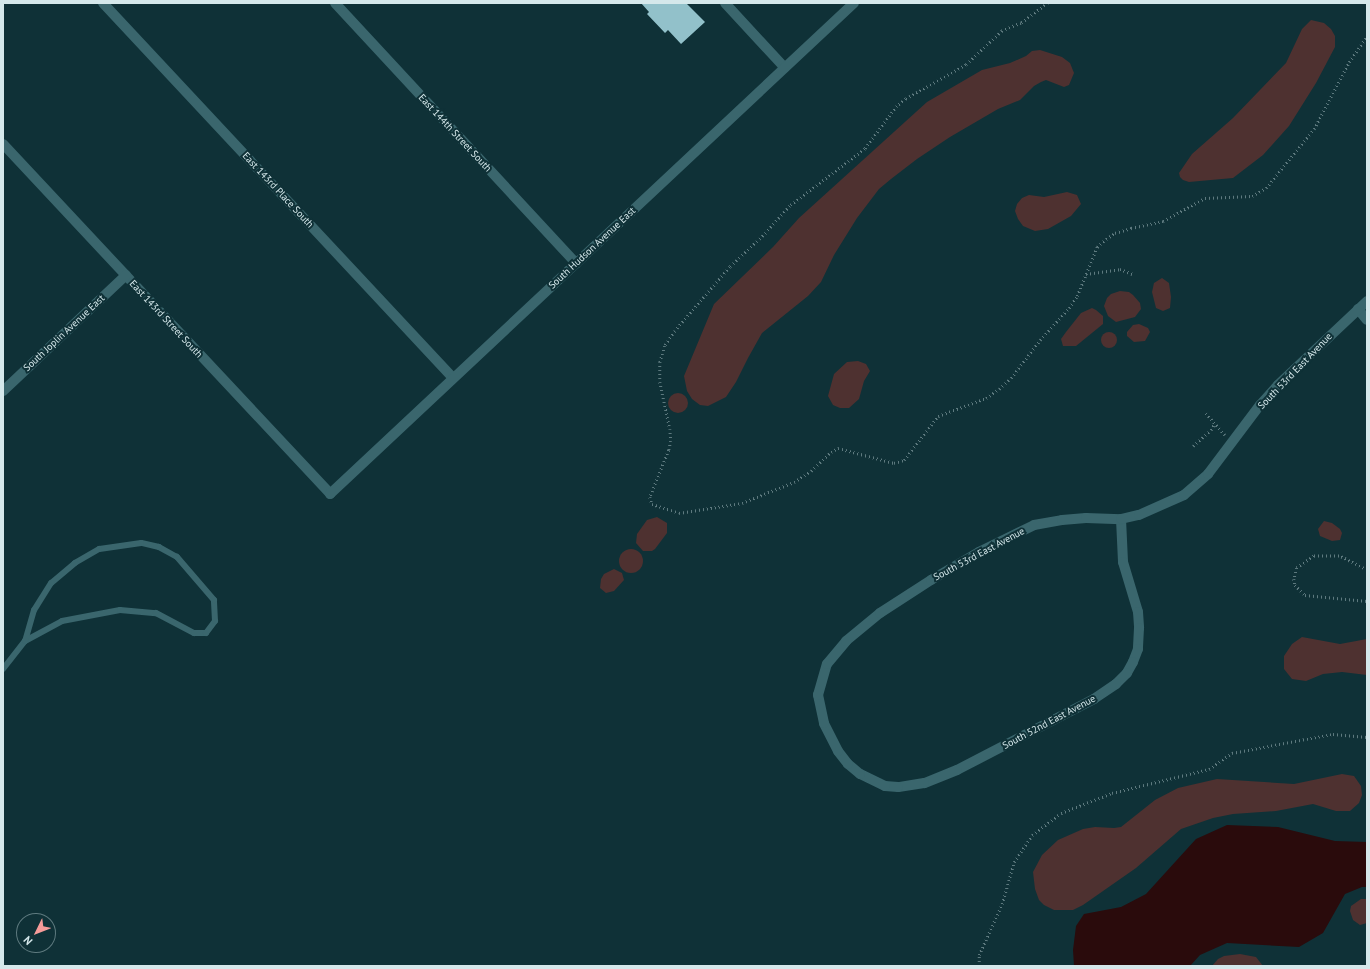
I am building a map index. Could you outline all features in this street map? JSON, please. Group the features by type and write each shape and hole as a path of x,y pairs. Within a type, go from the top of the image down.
{"street":[{"name":"East 143rd Place South","path":"103,3 452,378"},
{"name":"East 144th Street South","path":"335,3 576,263"},
{"path":"725,3 785,68"},
{"name":"South Hudson Avenue East","path":"330,494 452,378 854,3"},
{"name":"East 143rd Street South","path":"3,144 330,494"},
{"name":"South Joplin Avenue East","path":"3,391 126,275"},
{"name":"South 53rd East Avenue","path":"832,739 824,723 818,695 826,664 846,641 880,613 931,580 979,552 1034,525 1080,518 1121,519 1139,515 1184,495 1208,474 1260,405 1278,385 1367,301"},
{"path":"1358,309 1367,320"},
{"name":"South 52nd East Avenue","path":"832,739 848,764 871,780 885,786 914,786 957,770 1106,692 1127,673 1138,649 1139,641 1138,612 1126,576 1122,555 1121,519"}],"lane":[{"path":"3,669 25,641 34,610 52,583 75,563 99,549 141,543 159,547 177,557 214,600 215,621 206,633 194,633 156,613 120,610 62,621 25,641"}],"path":[{"path":"1048,3 1021,23 1002,31 966,65 902,102 865,149 790,206 766,233 730,267 668,340 660,362 659,373 671,441 669,450 650,497 652,504 680,513 715,509 742,503 794,482 838,448 884,462 894,463 904,460 938,416 971,405 1000,389 1069,308 1077,296 1097,247 1115,233 1163,221 1199,200 1215,197 1252,196 1266,188 1314,129 1346,69 1367,36"},
{"path":"1086,274 1120,269 1133,274"},
{"path":"1206,413 1214,424 1233,442"},
{"path":"1193,446 1211,430 1214,424"},
{"path":"1367,570 1339,556 1314,556 1297,568 1294,579 1295,585 1305,595 1367,601"},
{"path":"979,966 979,956 1002,904 1014,862 1032,835 1061,814 1112,793 1204,771 1232,752 1333,734 1367,737"}],"shaded area":[{"path":"1311,20 1324,23 1331,29 1335,36 1335,47 1316,83 1289,126 1263,155 1233,178 1189,182 1183,180 1179,173 1192,154 1233,118 1286,63 1302,29"},
{"path":"1040,50 1062,57 1070,63 1074,73 1069,85 1064,87 1046,80 1041,82 1034,86 1020,100 998,109 950,137 917,159 891,179 879,189 857,218 834,255 821,282 808,296 762,333 736,382 726,397 708,406 700,405 692,399 687,391 684,376 714,304 773,247 799,218 927,102 982,70 1010,63 1026,56 1032,51"},
{"path":"1067,192 1077,195 1081,204 1071,216 1048,229 1035,231 1023,226 1018,219 1015,211 1017,204 1022,198 1029,195 1044,197"},
{"path":"1162,278 1169,283 1171,297 1170,308 1163,311 1156,308 1152,292 1154,283"},
{"path":"1120,291 1129,292 1133,295 1140,303 1141,309 1135,317 1116,322 1108,316 1104,306 1107,298 1111,294"},
{"path":"1092,308 1103,316 1103,324 1076,346 1063,346 1061,339 1066,332 1081,313"},
{"path":"1139,324 1148,328 1150,332 1145,341 1134,342 1127,336 1127,332 1133,325"},
{"path":"1106,332 1112,332 1117,337 1115,346 1112,348 1106,348 1101,343 1101,337"},
{"path":"858,361 866,364 870,371 864,381 859,399 849,408 840,408 833,405 828,396 834,374 847,362"},
{"path":"674,393 682,393 688,399 688,407 682,413 674,413 668,407 668,399"},
{"path":"657,517 667,523 667,533 655,549 652,551 643,551 636,543 637,534 647,520"},
{"path":"1324,521 1332,523 1340,529 1342,533 1340,540 1332,541 1320,536 1318,529"},
{"path":"631,549 640,552 643,561 640,570 631,573 622,570 619,561 622,552"},
{"path":"614,569 622,573 624,580 614,591 606,593 600,588 601,579 604,574"},
{"path":"1302,637 1340,644 1367,639 1367,675 1342,672 1323,674 1306,681 1292,679 1284,669 1284,656 1292,644"},
{"path":"1342,774 1354,776 1361,786 1362,795 1359,803 1350,811 1336,811 1313,804 1276,811 1233,814 1213,818 1181,829 1136,868 1083,905 1073,910 1054,910 1044,905 1039,900 1035,889 1033,872 1042,855 1058,840 1083,829 1095,827 1121,827 1155,800 1178,788 1217,779 1294,784"},
{"path":"1227,825 1278,827 1335,841 1367,842 1367,887 1362,887 1345,894 1323,933 1299,947 1227,943 1200,955 1190,966 1074,966 1073,950 1076,926 1084,914 1121,907 1146,894 1196,839"},
{"path":"1361,899 1367,899 1367,923 1360,925 1353,920 1350,911 1351,906"},
{"path":"1240,954 1256,957 1263,966 1212,966 1218,959 1224,956"}],"building":[{"path":"641,3 686,3 705,22 681,44 668,30 665,33 647,14 649,12"}]}
